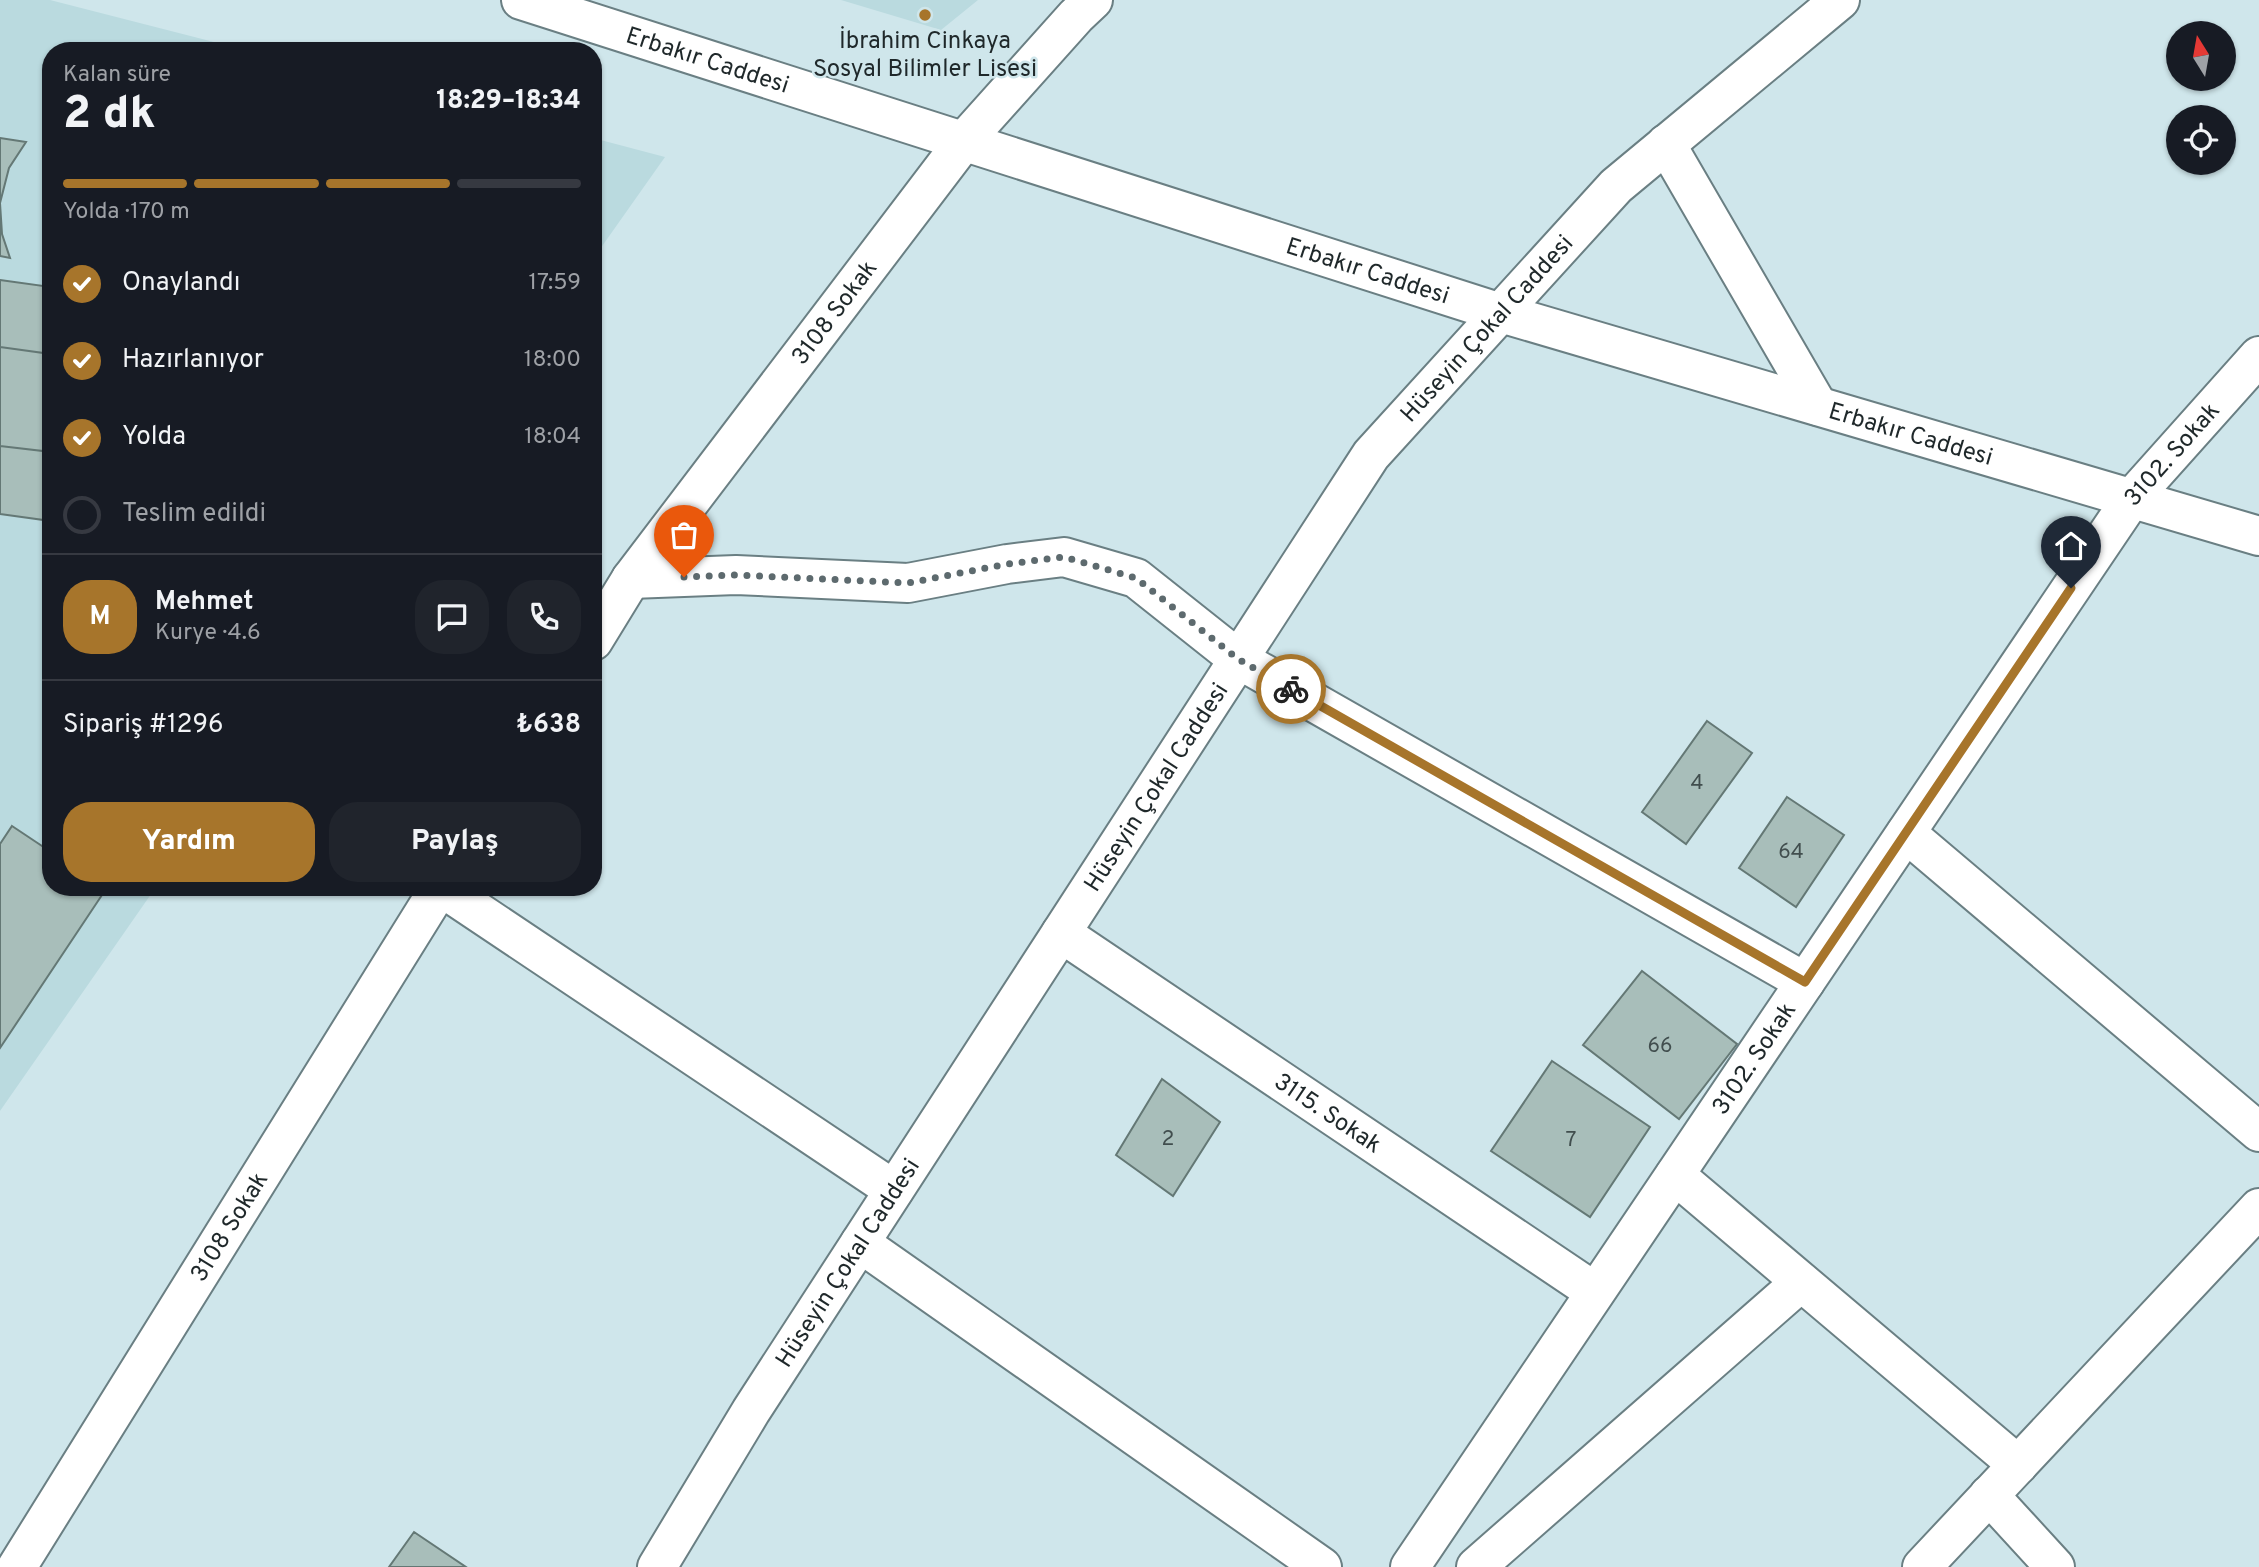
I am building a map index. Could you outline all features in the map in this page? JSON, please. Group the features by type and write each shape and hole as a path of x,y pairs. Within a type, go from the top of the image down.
{"street":[{"name":"Erbakır Caddesi","path":"521,0 1501,313 2259,536"},
{"name":"3108 Sokak","path":"602,626 631,579 964,141 1093,0"},
{"name":"Hüseyin Çokal Caddesi","path":"657,1567 751,1411 1371,455 1616,186 1840,0"},
{"path":"1666,144 1818,406"},
{"name":"3102. Sokak","path":"1409,1567 2132,498 2259,356"},
{"path":"631,579 737,575 908,583 1007,564 1064,557 1136,578 1238,659 1805,982"},
{"path":"1906,833 2259,1132"},
{"name":"3108 Sokak","path":"16,1567 435,896"},
{"path":"454,896 894,1190"},
{"name":"3115. Sokak","path":"1061,933 1595,1292"},
{"path":"1675,1175 2018,1465"},
{"path":"1922,1567 2259,1208"},
{"path":"860,1243 1322,1567"},
{"path":"1476,1567 1801,1282"},
{"path":"1989,1495 2055,1567"}],"shaded area":[{"path":"0,0 50,0 214,42 42,42 42,896 150,896 0,1111"},
{"name":"İbrahim Cinkaya Sosyal Bilimler Lisesi","path":"841,0 978,0 941,30"},
{"path":"602,140 665,157 602,246"}],"building":[{"path":"0,138 26,142 9,168 0,203"},
{"path":"0,203 2,234 10,258 0,256"},
{"path":"0,280 42,286 42,353 0,347"},
{"path":"0,347 42,353 42,451 0,446"},
{"path":"0,446 42,451 42,520 0,514"},
{"path":"1707,721 1752,753 1686,844 1642,812"},
{"path":"1787,797 1844,835 1796,907 1739,868"},
{"path":"12,826 42,846 42,896 101,896 0,1048 0,844"},
{"path":"1642,971 1737,1044 1679,1119 1583,1045"},
{"path":"1552,1061 1650,1127 1590,1217 1491,1151"},
{"path":"1162,1079 1220,1122 1173,1196 1116,1155"},
{"path":"414,1532 466,1567 389,1567"}],"way so far":[{"path":"684,577 737,575 908,583 1007,564 1064,557 1136,578 1238,659 1291,689"}],"place":[{"name":"İbrahim Cinkaya Sosyal Bilimler Lisesi","path":"925,15"}],"route":[{"path":"1291,689 1805,982 2071,588"}]}
